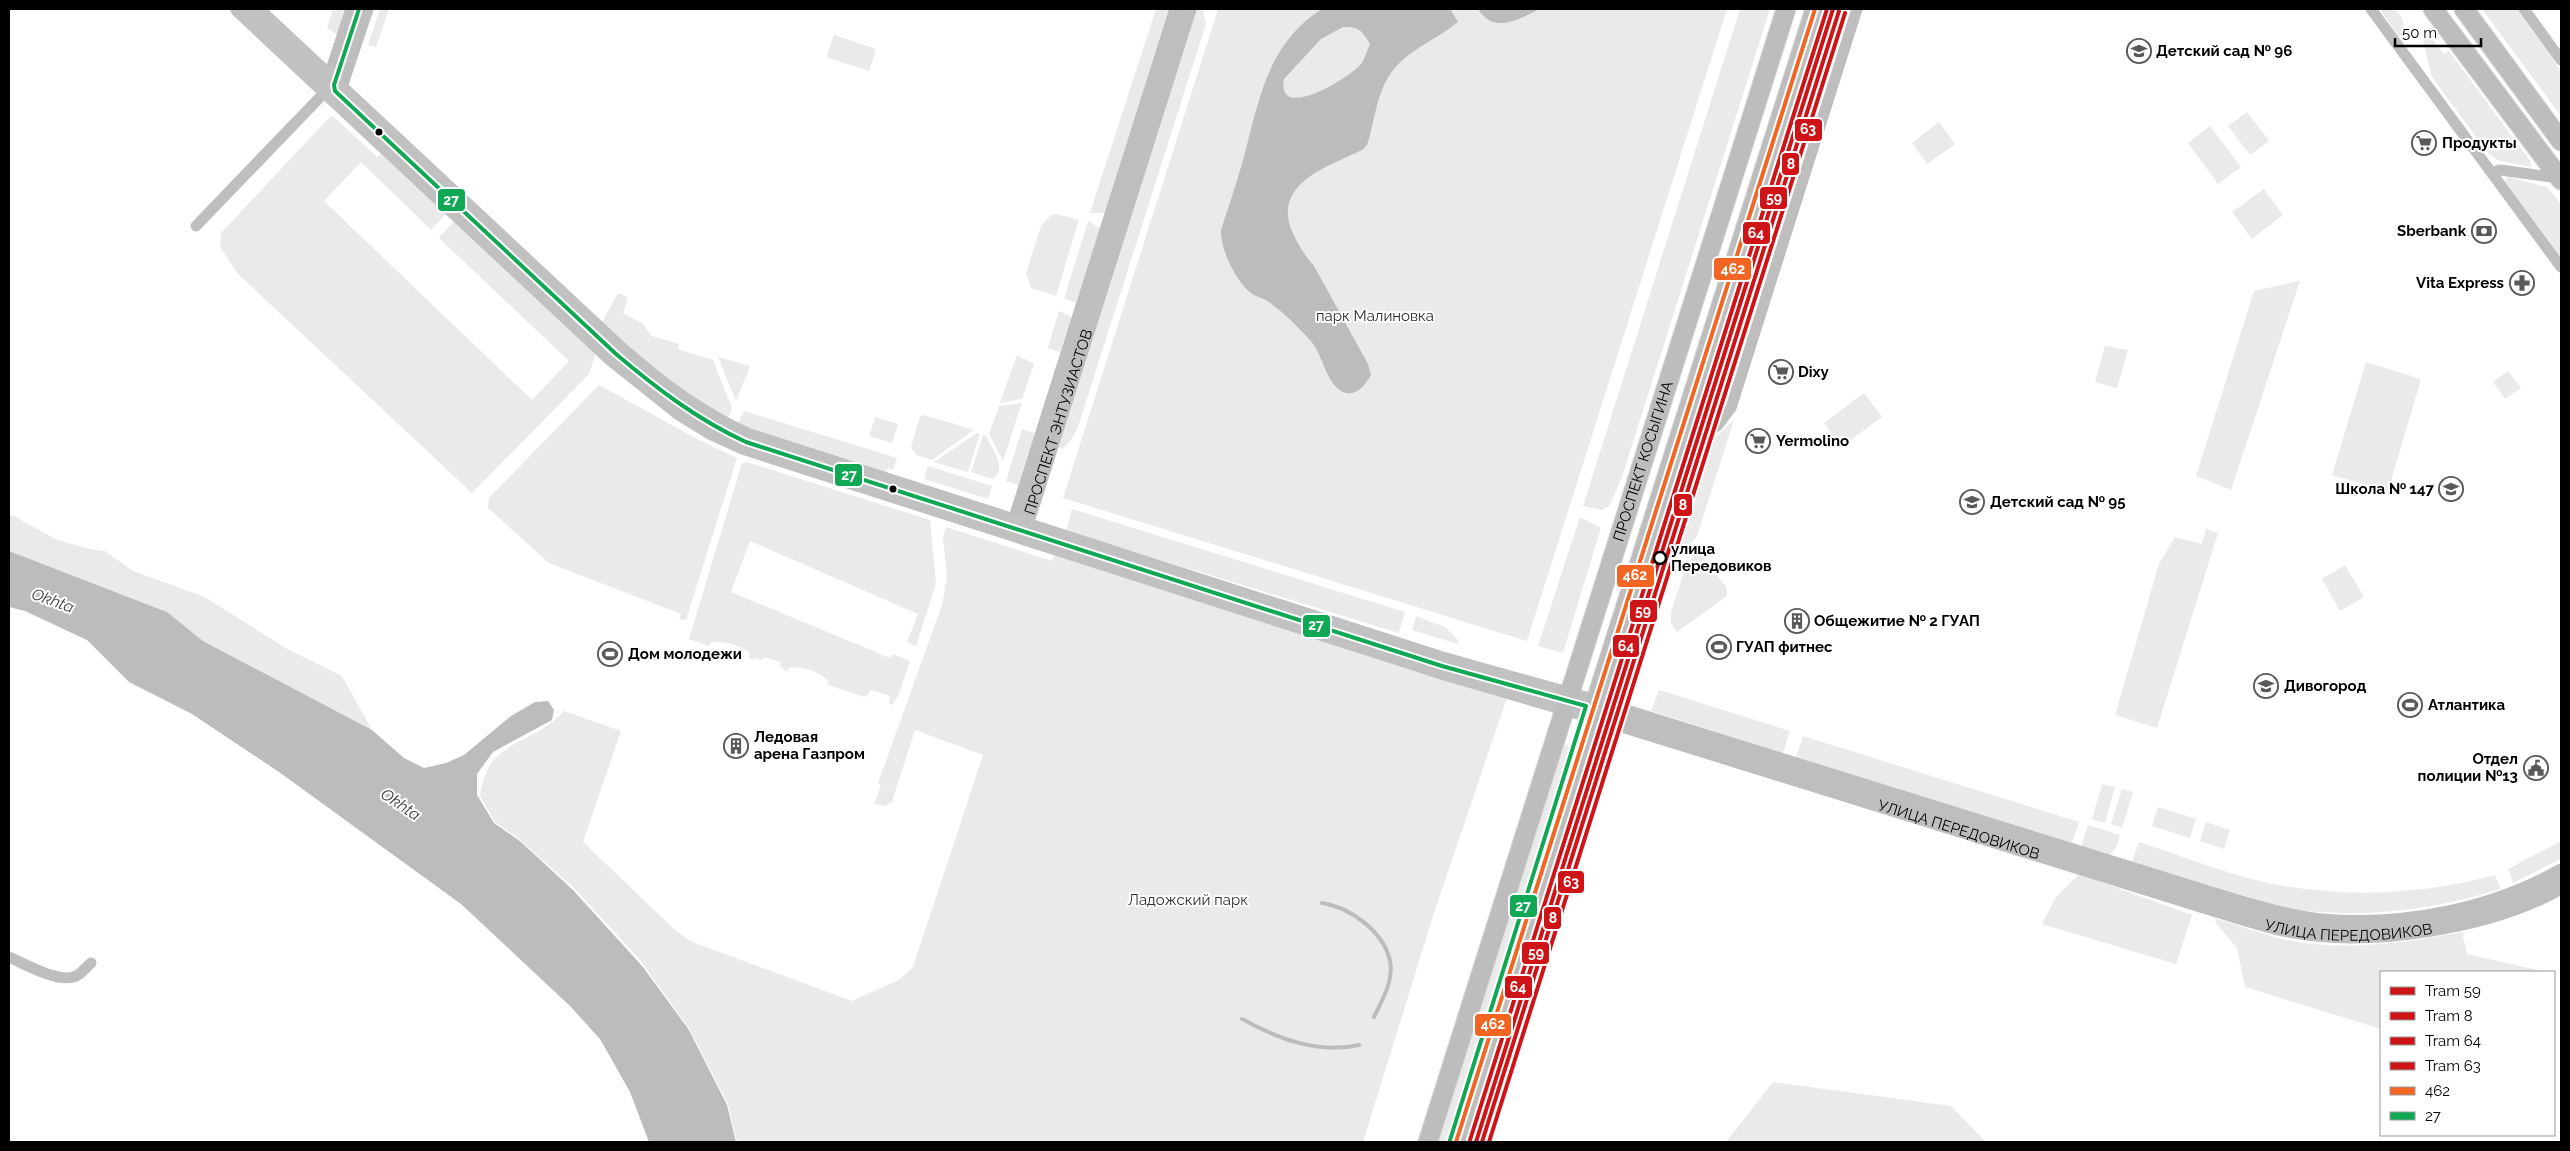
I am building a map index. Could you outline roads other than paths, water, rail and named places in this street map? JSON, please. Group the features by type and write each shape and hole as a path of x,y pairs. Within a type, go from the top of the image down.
{"main road":[{"name":"УЛИЦА ПЕРЕДОВИКОВ","path":"238,9 332,85"},
{"name":"УЛИЦА ПЕРЕДОВИКОВ","path":"256,9 611,358 680,413 711,432 744,447 1019,526 1440,671 1592,708"},
{"name":"ПРОСПЕКТ КОСЫГИНА","path":"1428,1142 1786,9"},
{"name":"ПРОСПЕКТ КОСЫГИНА","path":"1456,1142 1815,9"},
{"path":"2433,9 2560,179"},
{"path":"2464,9 2561,141"}],"street":[{"path":"332,85 353,9"},
{"path":"196,226 332,85 366,9"},
{"name":"ПРОСПЕКТ ЭНТУЗИАСТОВ","path":"1019,526 1177,9"},
{"name":"ПРОСПЕКТ ЭНТУЗИАСТОВ","path":"1019,526 1189,9"},
{"path":"1669,466 1718,425 1731,408 1857,9"},
{"path":"2371,9 2561,267"},
{"path":"2524,9 2561,60"},
{"path":"2492,174 2500,170 2560,179"},
{"name":"УЛИЦА ПЕРЕДОВИКОВ","path":"1592,708 2208,893 2292,916 2347,922 2406,918 2440,913 2511,896 2561,871"},
{"name":"УЛИЦА ПЕРЕДОВИКОВ","path":"1592,708 2204,906 2288,930 2346,935 2442,926 2516,908 2561,887"},
{"path":"9,956 50,975 66,979 77,976 91,963"}],"water":[{"path":"1322,9 1450,9 1458,22 1415,50 1388,77 1382,90 1367,145 1362,150 1309,177 1291,197 1288,210 1290,226 1294,237 1314,266 1368,364 1371,375 1363,387 1351,393 1341,391 1335,386 1327,373 1318,351 1295,324 1265,299 1252,294 1240,282 1230,265 1221,238 1221,230 1268,74 1289,38","holes":["1343,27 1353,27 1360,30 1370,44 1365,58 1360,65 1329,87 1302,97 1291,97 1285,92 1284,79 1321,39"]},
{"path":"1478,9 1540,9 1524,17 1499,23 1484,17"},
{"name":"Okhta","path":"9,551 167,612 203,641 372,730 404,758 424,768 446,763 464,755 511,716 535,702 548,701 554,710 552,720 493,752 477,774 477,795 494,823 521,842 573,890 643,967 689,1030 727,1105 736,1142 649,1142 630,1092 600,1039 570,1006 461,904 279,772 192,714 129,682 87,640 25,611 9,607"}],"waterway":[{"path":"1322,903 1333,905 1354,915 1373,931 1387,950 1391,968 1389,983 1374,1017"},
{"path":"1242,1019 1270,1033 1299,1043 1328,1048 1359,1045"}],"tram line":[{"name":"64","path":"1470,1140 1827,9"},
{"name":"59","path":"1476,1142 1833,9"},
{"name":"8","path":"1482,1142 1839,11"},
{"name":"63","path":"1489,1142 1845,13"}],"place":[{"name":"Детский сад № 96","path":"2139,51"},
{"name":"Продукты","path":"2424,143"},
{"name":"Sberbank","path":"2484,231"},
{"name":"Vita Express","path":"2522,283"},
{"name":"Dixy","path":"1781,372"},
{"name":"Yermolino","path":"1758,441"},
{"name":"Школа № 147","path":"2451,489"},
{"name":"Детский сад № 95","path":"1972,502"},
{"name":"улица Передовиков","path":"1660,558"},
{"name":"Общежитие № 2 ГУАП","path":"1797,621"},
{"name":"ГУАП фитнес","path":"1719,647"},
{"name":"Дом молодежи","path":"610,654"},
{"name":"Дивогород","path":"2266,686"},
{"name":"Атлантика","path":"2410,705"},
{"name":"Ледовая арена Газпром","path":"736,746"},
{"name":"Отдел полиции №13","path":"2536,768"}],"park label":[{"name":"парк Малиновка","path":"1375,316"},
{"name":"Ладожский парк","path":"1188,900"}]}
